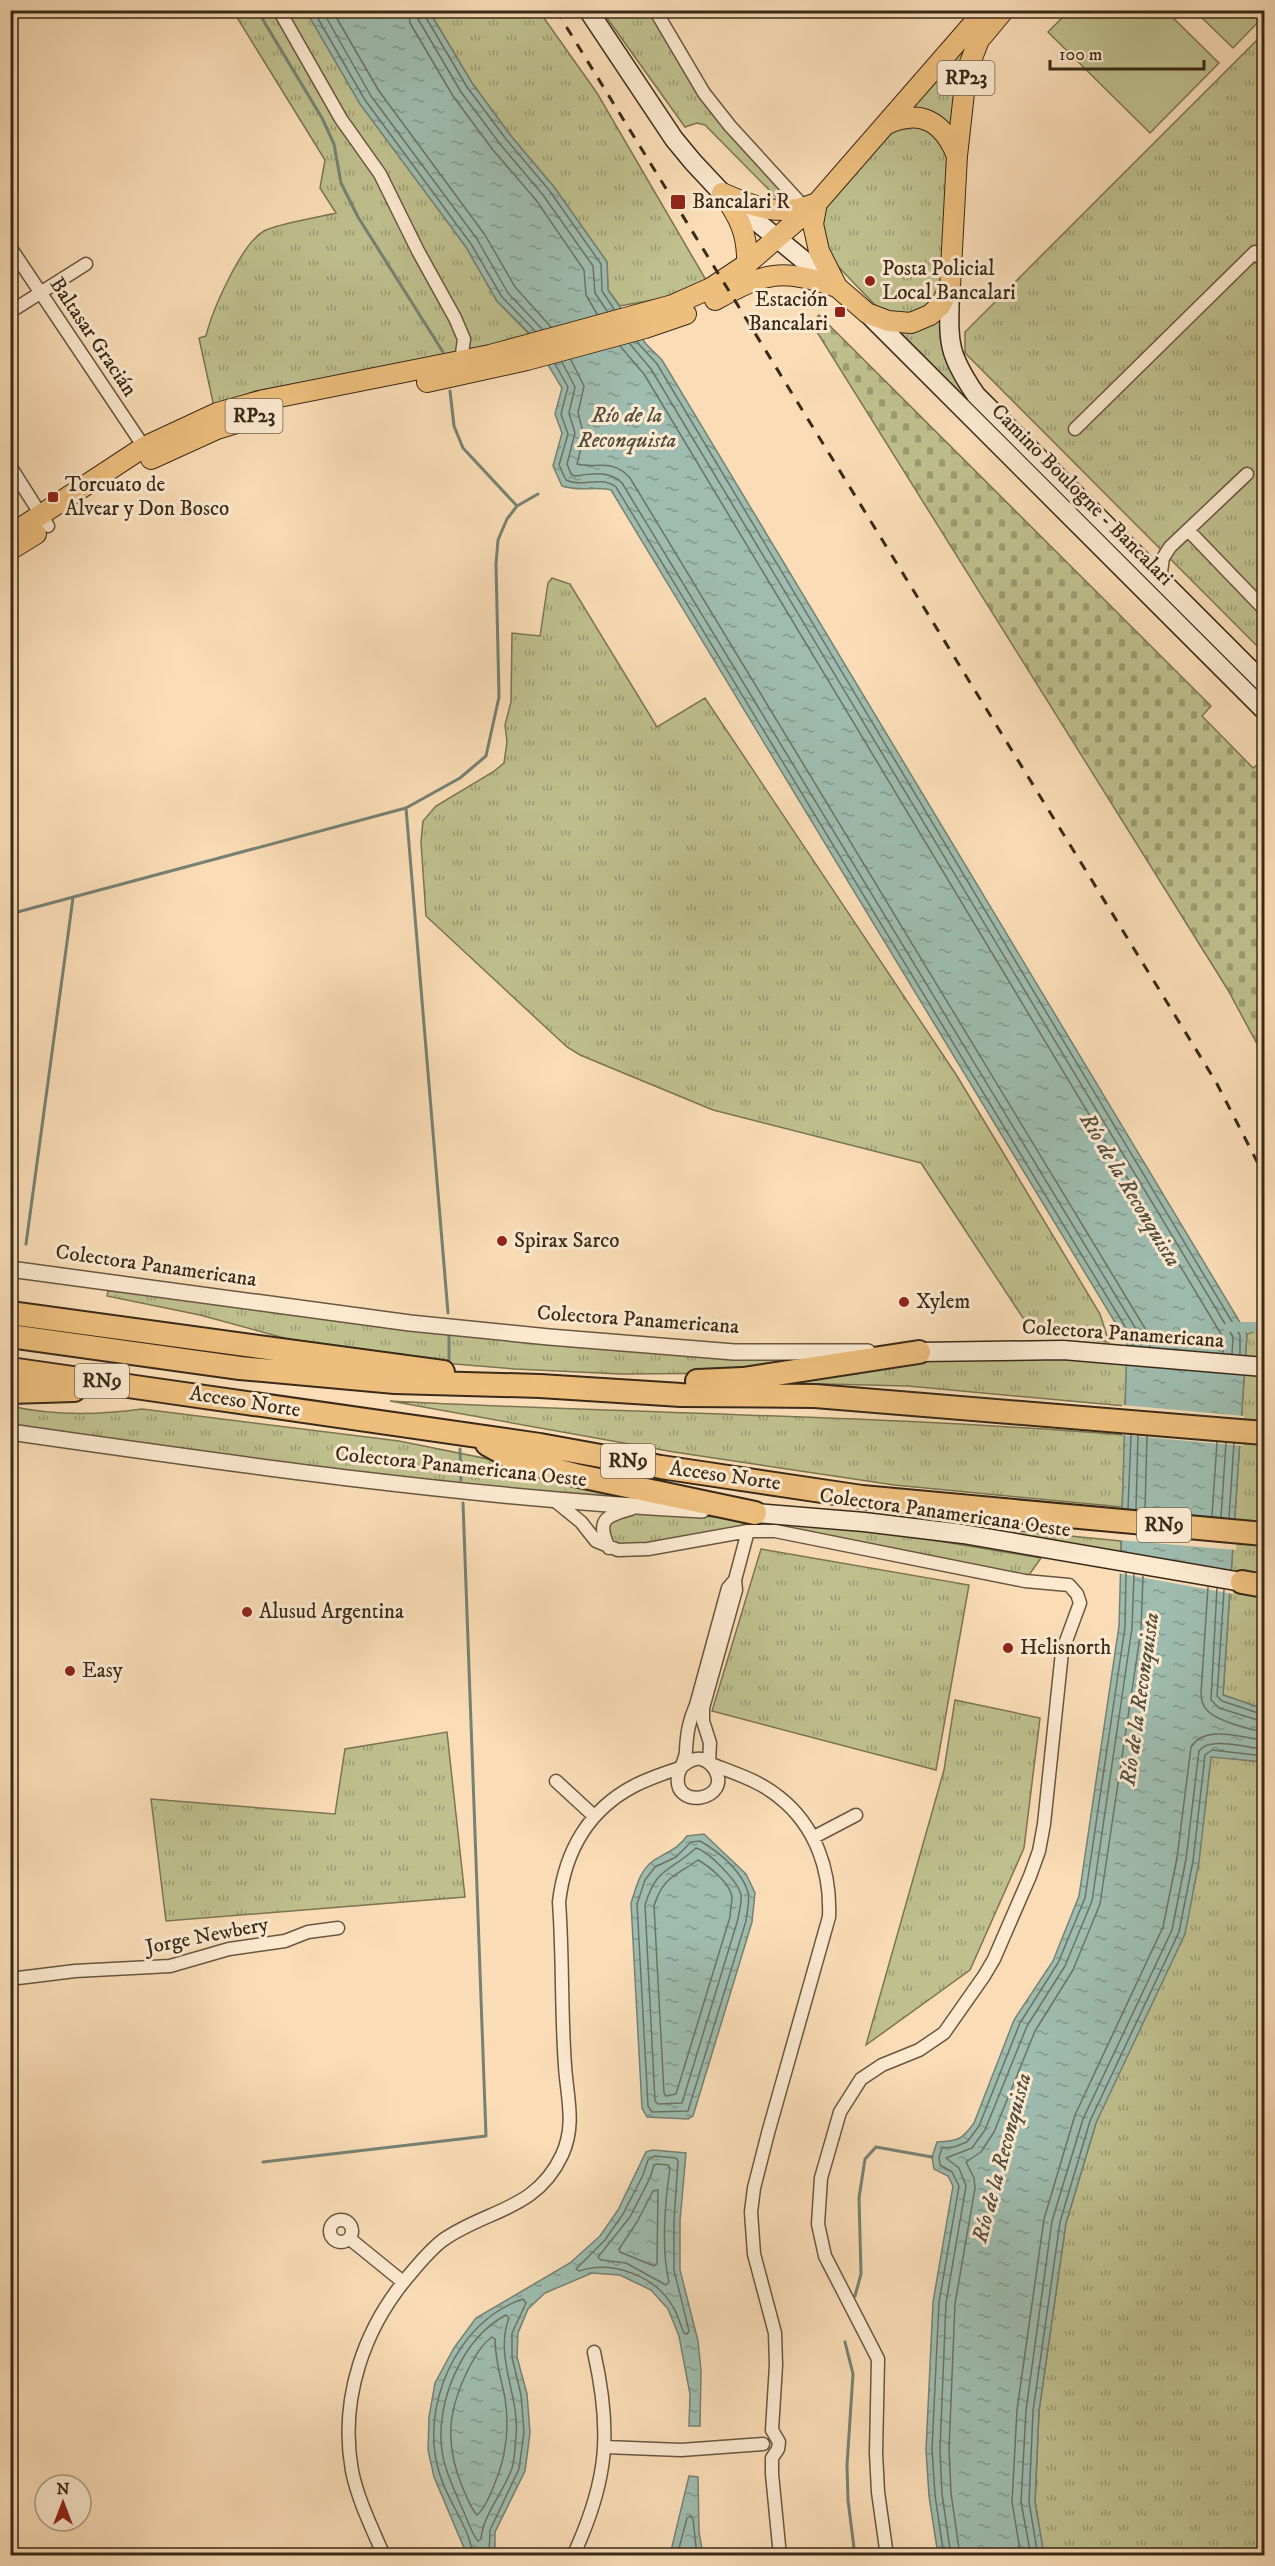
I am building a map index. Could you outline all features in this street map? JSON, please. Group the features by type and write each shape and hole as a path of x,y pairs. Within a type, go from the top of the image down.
{"highway":[{"path":"10,1313 330,1355 540,1386 743,1379 919,1352"},
{"name":"Acceso Norte","path":"10,1336 240,1368 383,1381 540,1386 681,1395 815,1396 1264,1433"},
{"name":"Acceso Norte","path":"10,1369 193,1394 862,1497 1264,1534"},
{"path":"10,1392 47,1389 193,1394"},
{"path":"474,1437 516,1460 635,1489 752,1522"}],"main road":[{"path":"588,10 674,139 722,193 737,215 744,229 748,249 747,264"},
{"name":"RP23","path":"642,321 702,292 747,264 779,238 985,10"},
{"name":"RP23","path":"10,535 45,520 143,463 199,436 237,422 266,413 523,354 642,321 698,309 736,287 760,278 786,273 837,287 867,313 888,321 911,323 930,315 940,306 950,287 957,156 968,68 979,40 1004,10"},
{"path":"881,127 905,117 925,120 937,125 946,134 957,156"},
{"path":"722,193 765,210 789,211 811,205 814,236 837,287"},
{"path":"722,193 837,287"},
{"name":"Camino Boulogne - Bancalari","path":"950,287 949,341 952,355 976,395 1264,683"},
{"name":"Camino Boulogne - Bancalari","path":"867,313 1264,710"},
{"name":"RP23","path":"10,550 45,520 144,447 195,422 241,406 461,361 523,354"},
{"name":"Colectora Panamericana","path":"919,1352 1024,1349 1106,1353 1264,1367"},
{"name":"Colectora Panamericana Oeste","path":"752,1522 899,1526 1257,1583"}],"street":[{"path":"279,10 341,119 380,174 418,251 455,318 464,339 461,361"},
{"path":"655,10 704,93 729,126 811,205"},
{"name":"Baltasar Gracián","path":"10,247 144,447"},
{"path":"1074,429 1255,252 1264,262"},
{"path":"10,312 86,264"},
{"path":"10,466 45,520"},
{"path":"1160,579 1163,558 1170,547 1247,474"},
{"path":"1188,530 1264,609"},
{"name":"Colectora Panamericana","path":"10,1269 410,1323 561,1338 734,1352 919,1352"},
{"name":"Colectora Panamericana Oeste","path":"10,1432 372,1481 638,1507 752,1522"},
{"path":"554,1500 581,1522 596,1541 609,1548 637,1550 752,1522 790,1533 997,1576 1025,1581 1064,1583 1073,1589 1080,1603 1062,1652 1044,1824 1039,1851 1009,1926 984,1976 944,2034 919,2050 882,2065 861,2079 840,2112 821,2178 819,2224 825,2256 878,2360 877,2482 887,2556"},
{"path":"609,1548 602,1532 604,1521 613,1514 638,1507"},
{"path":"717,1785 717,1774 710,1763 711,1743 703,1721 703,1708 736,1590 735,1580 752,1522"},
{"path":"680,1788 678,1777 683,1766 689,1719 696,1705 728,1588 735,1580"},
{"path":"689,1719 703,1721"},
{"path":"384,2556 366,2514 352,2469 349,2440 355,2378 366,2342 378,2318 403,2282 427,2254 443,2240 529,2197 542,2185 562,2156 569,2133 570,2105 565,2068 559,1902 562,1876 580,1833 594,1816 635,1785 683,1766 692,1760 700,1759 741,1776 778,1796 794,1810 814,1837 826,1870 829,1917 768,2133 754,2188 751,2212 754,2254 775,2333 776,2366 772,2430 779,2442 777,2453 772,2458 780,2556"},
{"path":"657,1776 669,1778 684,1793 696,1799 709,1796 724,1780 741,1776"},
{"path":"556,1781 594,1816"},
{"path":"814,1837 856,1815"},
{"name":"Jorge Newbery","path":"10,1979 75,1971 170,1966 229,1949 285,1941 308,1932 338,1928"},
{"path":"350,2239 403,2282"},
{"path":"573,2556 597,2497 605,2447 603,2400 594,2352"},
{"path":"772,2430 767,2433 764,2444 766,2454 772,2458"},
{"path":"605,2447 681,2450 764,2444"}],"green space":[{"path":"233,11 306,11 396,150 466,247 497,301 530,335 452,356 255,391 214,407 199,338 206,336 214,311 237,263 255,238 264,231 288,223 336,213 320,188 325,160"},
{"path":"429,11 539,11 597,93 706,280 663,298 620,306 608,290 607,262 554,187 511,136 472,83"},
{"path":"602,11 650,11 787,195 785,202 782,203 705,125 697,123 685,127"},
{"path":"1069,11 1166,11 1219,63 1150,133 1048,32"},
{"path":"1195,11 1264,11 1264,16 1233,48"},
{"path":"986,16 960,74 954,95 951,123 907,107"},
{"path":"1264,33 1264,653 965,353 965,332"},
{"path":"905,124 929,128 948,149 941,284 930,306 903,317 876,306 831,259 820,243 824,207 895,129"},
{"path":"819,315 1211,706 1202,716 1253,768 1264,759 1264,1057 1228,990 812,324"},
{"path":"940,319 943,350 1250,683 1248,684 891,330"},
{"path":"552,578 570,584 657,727 705,698 957,1076 1100,1314 1109,1342 1053,1335 1023,1318 921,1163 713,1110 580,1055 567,1047 426,916 421,842 423,821 436,806 504,763 507,742 505,725 511,702 512,633 540,636 548,583"},
{"path":"108,1291 577,1347 717,1357 857,1359 752,1373 621,1374 515,1369 380,1358 317,1347 200,1315 107,1296"},
{"path":"1264,1328 1264,1709 1223,1695 1247,1334"},
{"path":"1057,1355 1127,1362 1125,1406 908,1386 746,1382 927,1357"},
{"path":"390,1401 941,1423 1125,1435 1122,1507 894,1485 674,1452"},
{"path":"10,1406 43,1412 76,1414 142,1409 399,1441 518,1465 677,1504 487,1489 213,1455 11,1426"},
{"path":"633,1514 777,1519 885,1532 1041,1558 1029,1575 809,1532 648,1546 615,1546 607,1536 608,1526 616,1517"},
{"path":"918,1521 1121,1541 1121,1561"},
{"path":"761,1549 969,1585 936,1770 712,1711"},
{"path":"955,1700 1040,1718 1024,1848 970,1970 866,2045 944,1770"},
{"path":"447,1732 465,1897 166,1921 151,1799 335,1814 345,1749"},
{"path":"1211,1756 1264,1762 1264,2555 1044,2556 1035,2502 1039,2411 1066,2223 1096,2123 1205,1809"}],"water":[{"name":"Río de la Reconquista","path":"306,11 429,11 472,83 511,136 554,187 607,262 608,290 646,344 662,360 1247,1334 1223,1695 1264,1709 1264,1762 1211,1757 1199,1862 1185,1934 1096,2123 1066,2223 1039,2411 1035,2502 1044,2555 938,2555 929,2496 926,2450 933,2302 953,2186 948,2176 934,2169 932,2157 937,2142 959,2138 974,2123 1014,2020 1053,1961 1079,1896 1119,1626 1127,1342 611,490 574,489 562,486 553,466 562,433 555,414 562,388 529,333 497,301 466,247 360,104"},
{"path":"704,1834 746,1874 755,1893 752,1922 693,2116 688,2119 647,2117 642,2108 631,1903 639,1880 648,1865 675,1848 687,1836"},
{"path":"653,2150 686,2153 680,2221 680,2270 698,2341 701,2370 700,2426 689,2426 690,2394 679,2336 668,2309 651,2290 620,2275 592,2273 545,2293 528,2309 518,2333 517,2357 527,2394 530,2433 525,2471 495,2532 495,2555 467,2555 434,2477 428,2450 429,2417 435,2383 454,2348 476,2318 570,2263 600,2236 618,2210 646,2152"},
{"path":"689,2476 698,2477 699,2532 703,2555 670,2555"}],"pier":[{"path":"1122,1405 1244,1416 1243,1446 1122,1435"},
{"path":"1119,1509 1238,1519 1236,1550 1118,1540"},
{"path":"1118,1561 1234,1579 1233,1594 1117,1573"}],"waterway":[{"path":"257,10 322,118 334,144 341,183 358,217 443,352"},
{"path":"450,391 454,426 463,448 517,506"},
{"path":"10,914 406,808 460,778 486,756 499,697 496,564 498,540 507,519 517,506 538,494"},
{"path":"406,808 448,1313"},
{"path":"26,1244 73,898"},
{"path":"1229,1327 1264,1327"},
{"path":"449,1335 449,1361"},
{"path":"460,1449 461,1480"},
{"path":"263,2162 486,2136 463,1503"},
{"path":"855,2296 861,2274 859,2198 865,2159 876,2147 932,2157"},
{"path":"845,2342 853,2374 847,2465 848,2500 855,2556"}],"railway":[{"path":"556,10 1216,1082 1264,1175"}],"place":[{"name":"Bancalari R","path":"678,202"},
{"name":"Posta Policial Local Bancalari","path":"870,281"},
{"name":"Estación Bancalari","path":"840,312"},
{"name":"Torcuato de Alvear y Don Bosco","path":"53,497"},
{"name":"Spirax Sarco","path":"502,1241"},
{"name":"Xylem","path":"904,1302"},
{"name":"Alusud Argentina","path":"247,1612"},
{"name":"Helisnorth","path":"1008,1648"},
{"name":"Easy","path":"70,1671"}]}
